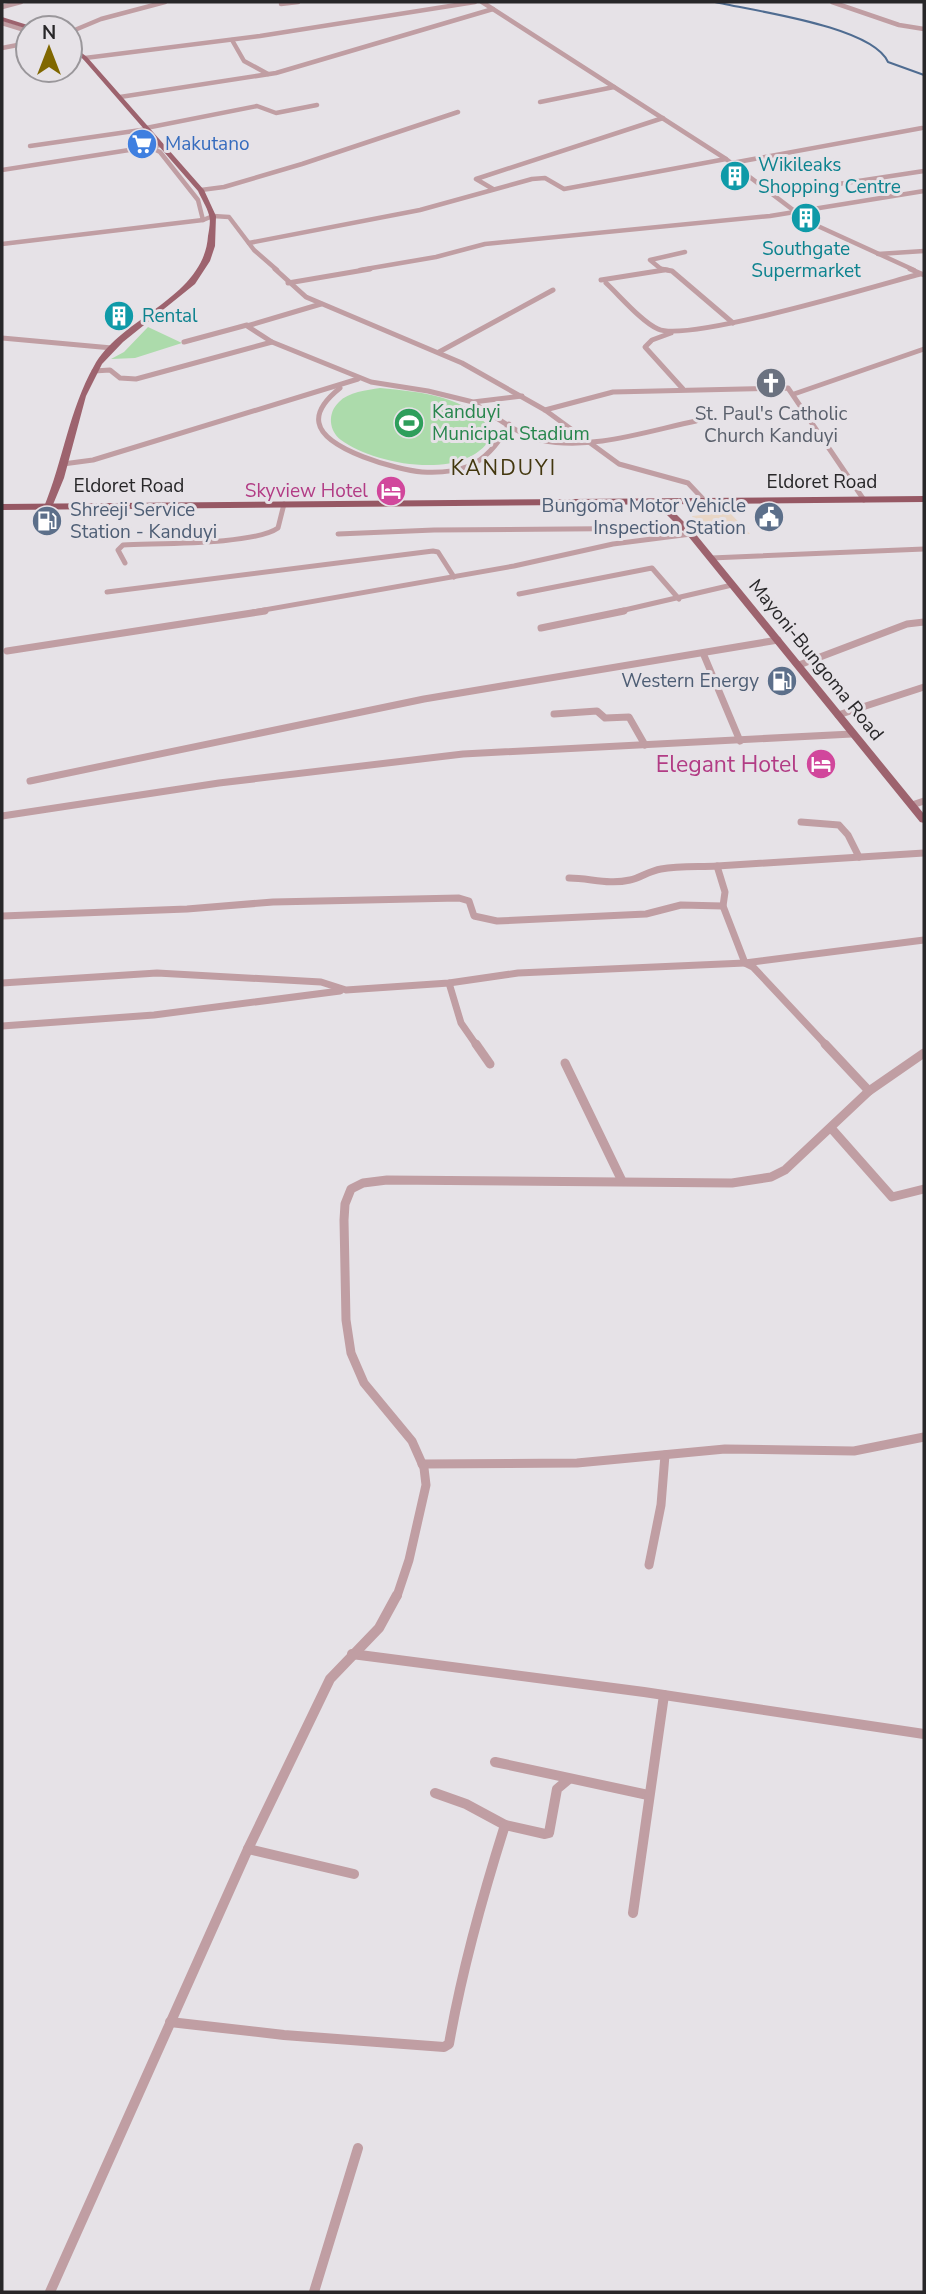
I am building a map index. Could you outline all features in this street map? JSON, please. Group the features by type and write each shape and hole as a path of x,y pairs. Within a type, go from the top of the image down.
{"highway":[{"name":"Eldoret Road","path":"2,506 924,499"},
{"path":"673,510 685,500"}],"main road":[{"path":"53,505 75,417 94,371 112,348 198,275 211,246 213,215 201,190 172,163 161,145 85,58"},
{"path":"662,501 673,510 686,528"},
{"path":"662,501 686,528"},
{"name":"Mayoni-Bungoma Road","path":"686,528 924,820"}],"street":[{"path":"2,7 21,2"},
{"path":"84,26 165,2"},
{"path":"281,4 298,2"},
{"path":"85,58 232,40 475,2"},
{"path":"482,2 732,163 774,194 793,212 822,230 922,275"},
{"path":"830,2 924,31"},
{"path":"120,97 268,74 494,9"},
{"path":"232,40 244,61 268,74"},
{"path":"540,102 614,87"},
{"path":"30,146 147,129 259,105 276,113 317,105"},
{"path":"201,190 224,187 302,164 458,112"},
{"path":"493,189 476,179 663,118"},
{"path":"732,163 922,128"},
{"path":"2,170 161,145"},
{"path":"150,147 172,163 198,200 203,220"},
{"path":"249,243 393,216 542,178 564,189 726,159"},
{"path":"774,194 924,171"},
{"path":"288,283 436,257 485,244 793,212 924,191"},
{"path":"2,244 203,220 213,215 229,217 249,243 288,283 321,304 439,352 545,410 619,464 688,483 704,500"},
{"path":"875,254 924,251"},
{"path":"663,270 650,259 685,252"},
{"path":"671,333 657,329 603,281 663,270 672,271 733,323"},
{"path":"683,389 645,347 652,340 671,333 733,323 922,275"},
{"path":"439,352 552,290"},
{"path":"184,342 321,304"},
{"path":"247,325 272,342 358,379 473,402 491,402 522,396"},
{"path":"2,338 112,348"},
{"path":"94,371 112,371 120,378 132,380 272,342"},
{"path":"794,394 924,349"},
{"path":"358,379 333,393 320,412 318,423 333,441 379,463 425,471 458,469 484,457 494,448 509,424"},
{"path":"63,464 93,460 358,379"},
{"path":"545,410 613,392 784,387 794,394 864,500"},
{"path":"473,402 509,424 548,442 589,440 696,421"},
{"path":"125,563 118,550 123,545 223,540 271,533 278,528 284,504"},
{"path":"338,534 434,530 686,528"},
{"path":"7,651 324,601 454,577 686,528"},
{"path":"711,558 924,549"},
{"path":"107,592 433,551 438,552 454,577"},
{"path":"519,594 652,568 679,599"},
{"path":"541,628 733,585"},
{"path":"799,665 907,624 924,622"},
{"path":"30,780 425,699 778,640"},
{"path":"703,653 740,741"},
{"path":"838,715 924,687"},
{"path":"554,714 597,710 605,718 629,717 645,745"},
{"path":"2,816 219,782 463,754 852,734"},
{"path":"912,806 924,801"},
{"path":"801,822 834,821 840,825 859,857"},
{"path":"569,878 587,878 593,882 625,880 650,871 924,853"},
{"path":"716,866 725,892 723,906 745,963 753,967 869,1091"},
{"path":"2,916 187,909 273,902 459,898 469,901 474,916 506,921 625,916 681,905 723,906"},
{"path":"2,1026 154,1015 346,990 449,983 518,973 745,963 924,940"},
{"path":"2,983 157,973 321,982 346,990"},
{"path":"449,983 461,1023 489,1064"},
{"path":"50,2292 248,1849 330,1679 378,1629 391,1611 399,1591 426,1485 425,1469 422,1464 423,1456 415,1444 363,1382 351,1353 346,1322 343,1211 351,1189 363,1183 387,1180 732,1183 771,1177 796,1161 869,1091 924,1053"},
{"path":"565,1063 622,1181"},
{"path":"831,1128 892,1197 924,1189"},
{"path":"422,1464 577,1463 747,1448 854,1451 924,1437"},
{"path":"649,1565 660,1505 664,1455"},
{"path":"352,1654 664,1695 924,1734"},
{"path":"634,1913 648,1795 664,1695"},
{"path":"495,1762 648,1795"},
{"path":"435,1793 466,1804 505,1825 549,1833 557,1789 569,1779"},
{"path":"170,2022 284,2035 444,2047 449,2044 462,1973 505,1825"},
{"path":"248,1849 354,1874"},
{"path":"314,2292 358,2148"}],"shaded area":[{"path":"729,512 750,534 703,535 692,516"}],"green space":[{"path":"148,327 182,343 135,358 111,359 124,352"},
{"name":"Kanduyi Municipal Stadium","path":"380,388 427,394 457,403 483,420 493,433 482,449 465,459 445,464 422,465 377,457 341,440 334,432 331,416 335,406 347,396"}],"waterway":[{"path":"715,2 782,15 836,30 878,49 888,62 924,75"}],"place":[{"name":"Makutano","path":"142,144"},
{"name":"Wikileaks Shopping Centre","path":"735,176"},
{"name":"Southgate Supermarket","path":"806,218"},
{"name":"Rental","path":"119,316"},
{"name":"St. Paul's Catholic Church Kanduyi","path":"771,383"},
{"name":"Kanduyi Municipal Stadium","path":"409,423"},
{"name":"Skyview Hotel","path":"391,491"},
{"name":"Bungoma Motor Vehicle Inspection Station","path":"769,517"},
{"name":"Shreeji Service Station - Kanduyi","path":"47,521"},
{"name":"Western Energy","path":"782,681"},
{"name":"Elegant Hotel","path":"821,764"}],"district":[{"name":"KANDUYI","path":"504,468"}]}
